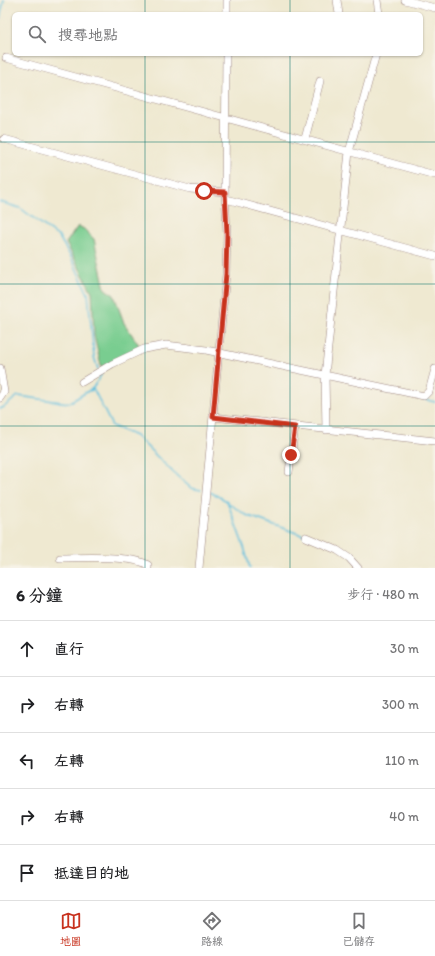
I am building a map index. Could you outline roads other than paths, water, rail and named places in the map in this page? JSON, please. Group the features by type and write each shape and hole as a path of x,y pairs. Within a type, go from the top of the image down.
{"street":[{"path":"227,0 227,12"},
{"path":"337,0 339,12"},
{"path":"377,0 379,12"},
{"path":"404,0 435,8"},
{"path":"199,568 219,353 227,246 225,118 226,56"},
{"path":"326,430 325,375 350,152 375,56"},
{"path":"6,58 435,175"},
{"path":"305,139 320,81"},
{"path":"4,138 190,189 226,196 435,256"},
{"path":"82,382 112,364 144,349 166,345 182,346 219,353 424,396 429,391 435,369"},
{"path":"0,368 4,392 0,398"},
{"path":"213,417 435,441"},
{"path":"289,472 295,427"},
{"path":"306,537 337,550 349,558 358,568"},
{"path":"60,558 131,559 143,562 148,565 148,568"}],"waterway":[{"path":"0,19 4,0"},
{"path":"0,202 20,208 59,237 71,257 88,294 94,357 98,369"},
{"path":"91,391 101,375"},
{"path":"93,388 112,426 136,436 191,488 201,490"},
{"path":"0,409 18,396 69,403 93,388"},
{"path":"423,399 435,402"},
{"path":"210,492 227,501 250,568"},
{"path":"228,503 246,515 305,536"}]}
